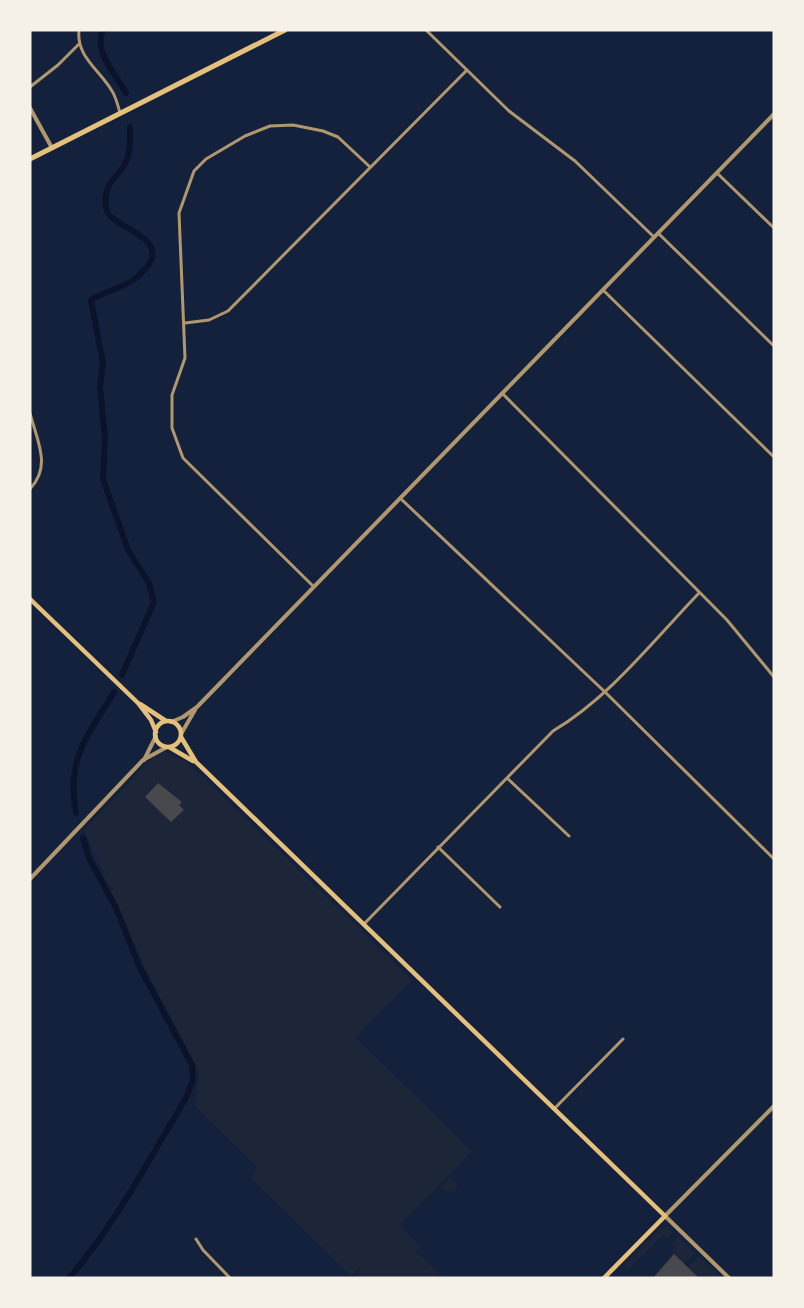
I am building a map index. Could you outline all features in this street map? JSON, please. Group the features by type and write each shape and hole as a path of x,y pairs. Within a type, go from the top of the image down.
{"main road":[{"path":"30,159 285,30"},
{"path":"30,599 138,703 151,720 160,744 196,762 665,1216 603,1278"},
{"path":"138,703 178,726 196,762"},
{"path":"156,734 159,725 169,722"},
{"path":"168,747 177,744 181,735"}],"street":[{"path":"79,30 79,44 113,92 120,114"},
{"path":"426,30 509,111 575,161 654,237"},
{"path":"30,87 58,65 79,44"},
{"path":"184,324 209,320 228,311 467,70"},
{"path":"30,108 52,148"},
{"path":"169,722 183,717 197,706 312,585 400,498 774,114"},
{"path":"312,585 183,458 172,428 172,395 185,358 179,213 194,171 217,151 258,129 293,125 309,126 338,137 370,167"},
{"path":"716,172 774,228"},
{"path":"658,233 774,346"},
{"path":"603,290 774,457"},
{"path":"502,393 728,621 774,677"},
{"path":"30,413 43,468 39,479 30,489"},
{"path":"400,498 605,692 774,859"},
{"path":"363,925 553,731 581,714 605,692 699,593"},
{"path":"181,735 197,706"},
{"path":"30,879 143,760 156,734"},
{"path":"143,760 168,747"},
{"path":"507,777 569,836"},
{"path":"438,847 500,907"},
{"path":"553,1110 623,1039"},
{"path":"729,1278 665,1216 774,1106"},
{"path":"196,1239 203,1250 230,1278"}],"shaded area":[{"path":"164,752 185,760 412,980 356,1038 472,1151 400,1226 420,1246 416,1251 444,1278 359,1278 360,1267 351,1276 251,1178 258,1168 195,1106 199,1072 146,969 84,830 153,757"},
{"path":"450,1178 458,1186 454,1191 444,1191 440,1187"},
{"path":"668,1227 673,1232 667,1238 663,1235 628,1270 624,1266 661,1228"},
{"path":"678,1237 695,1253 684,1264 670,1254 676,1248 672,1243"},
{"path":"699,1256 721,1278 699,1278 688,1267"}],"building":[{"path":"158,783 182,802 179,805 184,810 171,822 145,797"},
{"path":"674,1254 699,1278 653,1278"}],"waterway":[{"path":"103,30 101,38 103,55 126,93"},
{"path":"122,675 154,602 149,583 128,550 103,479 105,439 100,387 103,363 91,300 136,278 149,264 153,253 149,244 141,236 110,216 106,208 105,199 109,186 124,165 128,155 130,127"},
{"path":"76,813 74,778 81,749 114,692"},
{"path":"69,1278 102,1236 131,1191 186,1098 193,1080 192,1065 139,966 116,908 89,858 83,838"}]}
